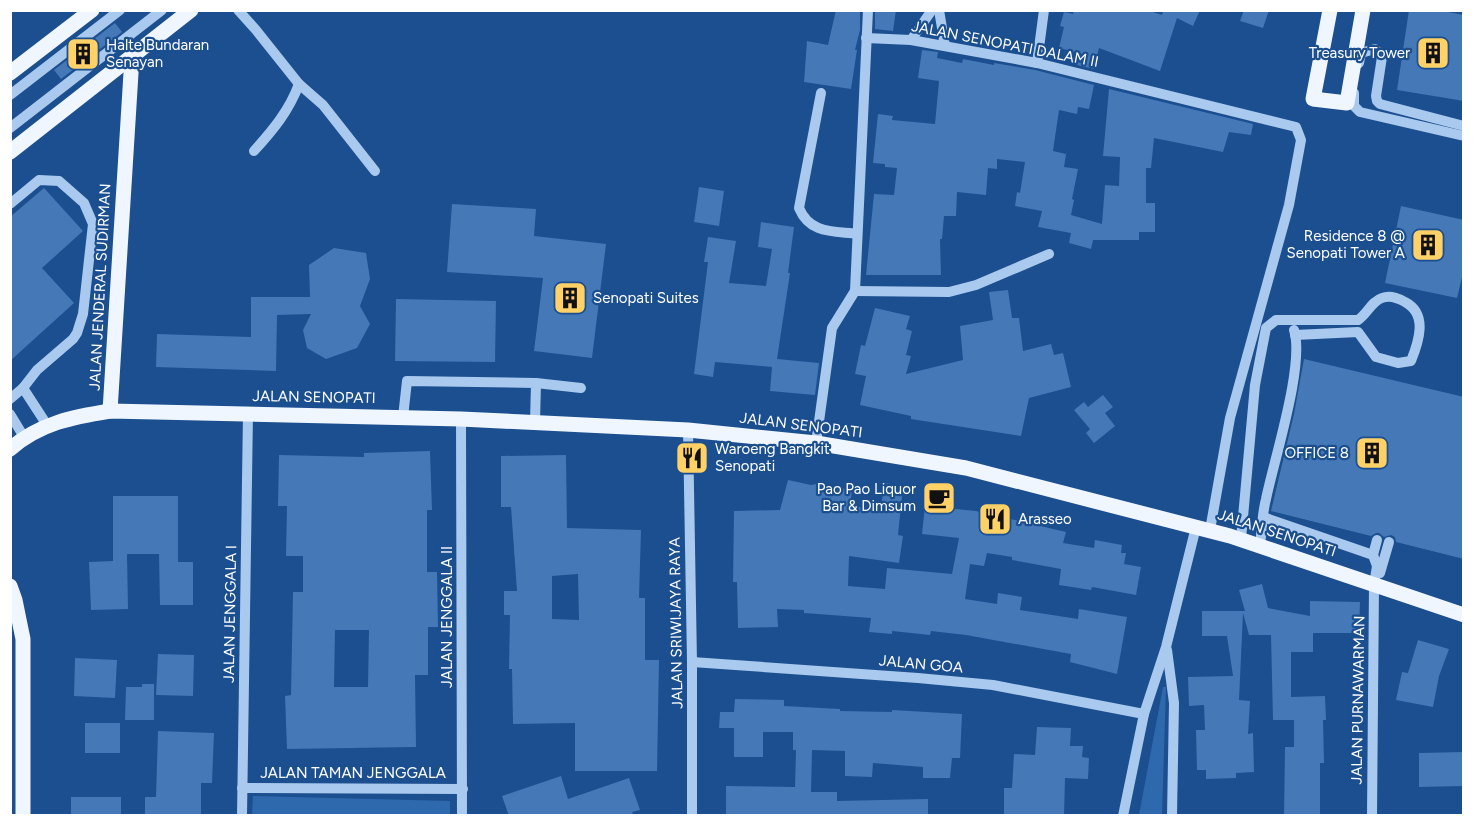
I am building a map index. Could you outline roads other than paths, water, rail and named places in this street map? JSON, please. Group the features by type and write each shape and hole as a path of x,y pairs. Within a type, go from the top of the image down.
{"main road":[{"path":"10,152 191,10"},
{"path":"1330,10 1313,99 1348,92 1363,10"},
{"path":"10,73 87,12"},
{"name":"JALAN JENDERAL SUDIRMAN","path":"11,449 24,437 47,425 70,418 110,411 132,57"},
{"name":"JALAN SENOPATI","path":"110,411 535,422 688,430 816,443 966,468 1241,539 1464,615"},
{"path":"10,586 23,639 23,816"}],"street":[{"path":"10,95 120,10"},
{"path":"10,128 162,10"},
{"path":"238,10 299,84 323,105 375,171"},
{"path":"816,443 832,328 855,291 868,10"},
{"path":"911,40 933,10"},
{"path":"939,10 945,46"},
{"path":"1037,63 1044,10"},
{"name":"JALAN SENOPATI DALAM II","path":"866,38 911,40 1037,63 1296,127 1301,140 1289,205 1230,418 1203,529"},
{"path":"1348,92 1357,81 1361,53 1375,50 1379,52 1383,60 1376,96 1380,104 1464,126"},
{"path":"254,151 276,127 292,104 299,84"},
{"path":"1348,92 1354,93 1354,106 1360,112 1464,136"},
{"path":"821,93 799,208 804,218 813,227 857,234"},
{"path":"10,204 39,180 59,181 84,203 93,224 83,314 77,333 10,399"},
{"path":"855,291 949,292 976,285 1049,254"},
{"path":"1241,539 1255,385 1266,328 1276,320 1358,320 1366,314 1375,301 1383,297 1398,298 1412,306 1420,324 1419,343 1411,361 1398,363 1376,357 1358,332 1295,335"},
{"path":"1260,545 1263,517 1294,376 1295,335 1289,323 1276,320"},
{"path":"403,417 407,381 536,383 580,388"},
{"path":"535,422 536,383"},
{"path":"23,388 47,425"},
{"name":"JALAN JENGGALA I","path":"242,816 248,413"},
{"path":"10,414 24,437"},
{"name":"JALAN JENGGALA II","path":"461,419 462,816"},
{"name":"JALAN SRIWIJAYA RAYA","path":"688,430 692,816"},
{"path":"1263,517 1373,555"},
{"path":"1123,816 1144,714 1203,529"},
{"path":"1376,585 1377,566 1373,555 1377,540"},
{"path":"1376,585 1389,543"},
{"name":"JALAN PURNAWARMAN","path":"1372,816 1376,585"},
{"path":"1167,647 1174,704 1172,816"},
{"name":"JALAN GOA","path":"692,662 993,685 1144,714"},
{"path":"1155,678 1167,676 1171,680"},
{"name":"JALAN TAMAN JENGGALA","path":"243,788 463,789"}],"place":[{"name":"Treasury Tower","path":"1433,53"},
{"name":"Halte Bundaran Senayan","path":"83,54"},
{"name":"Residence 8 @ Senopati Tower A","path":"1428,245"},
{"name":"Senopati Suites","path":"570,298"},
{"name":"OFFICE 8","path":"1372,453"},
{"name":"Waroeng Bangkit Senopati","path":"692,458"},
{"name":"Pao Pao Liquor Bar & Dimsum","path":"939,498"},
{"name":"Arasseo","path":"995,519"}]}
